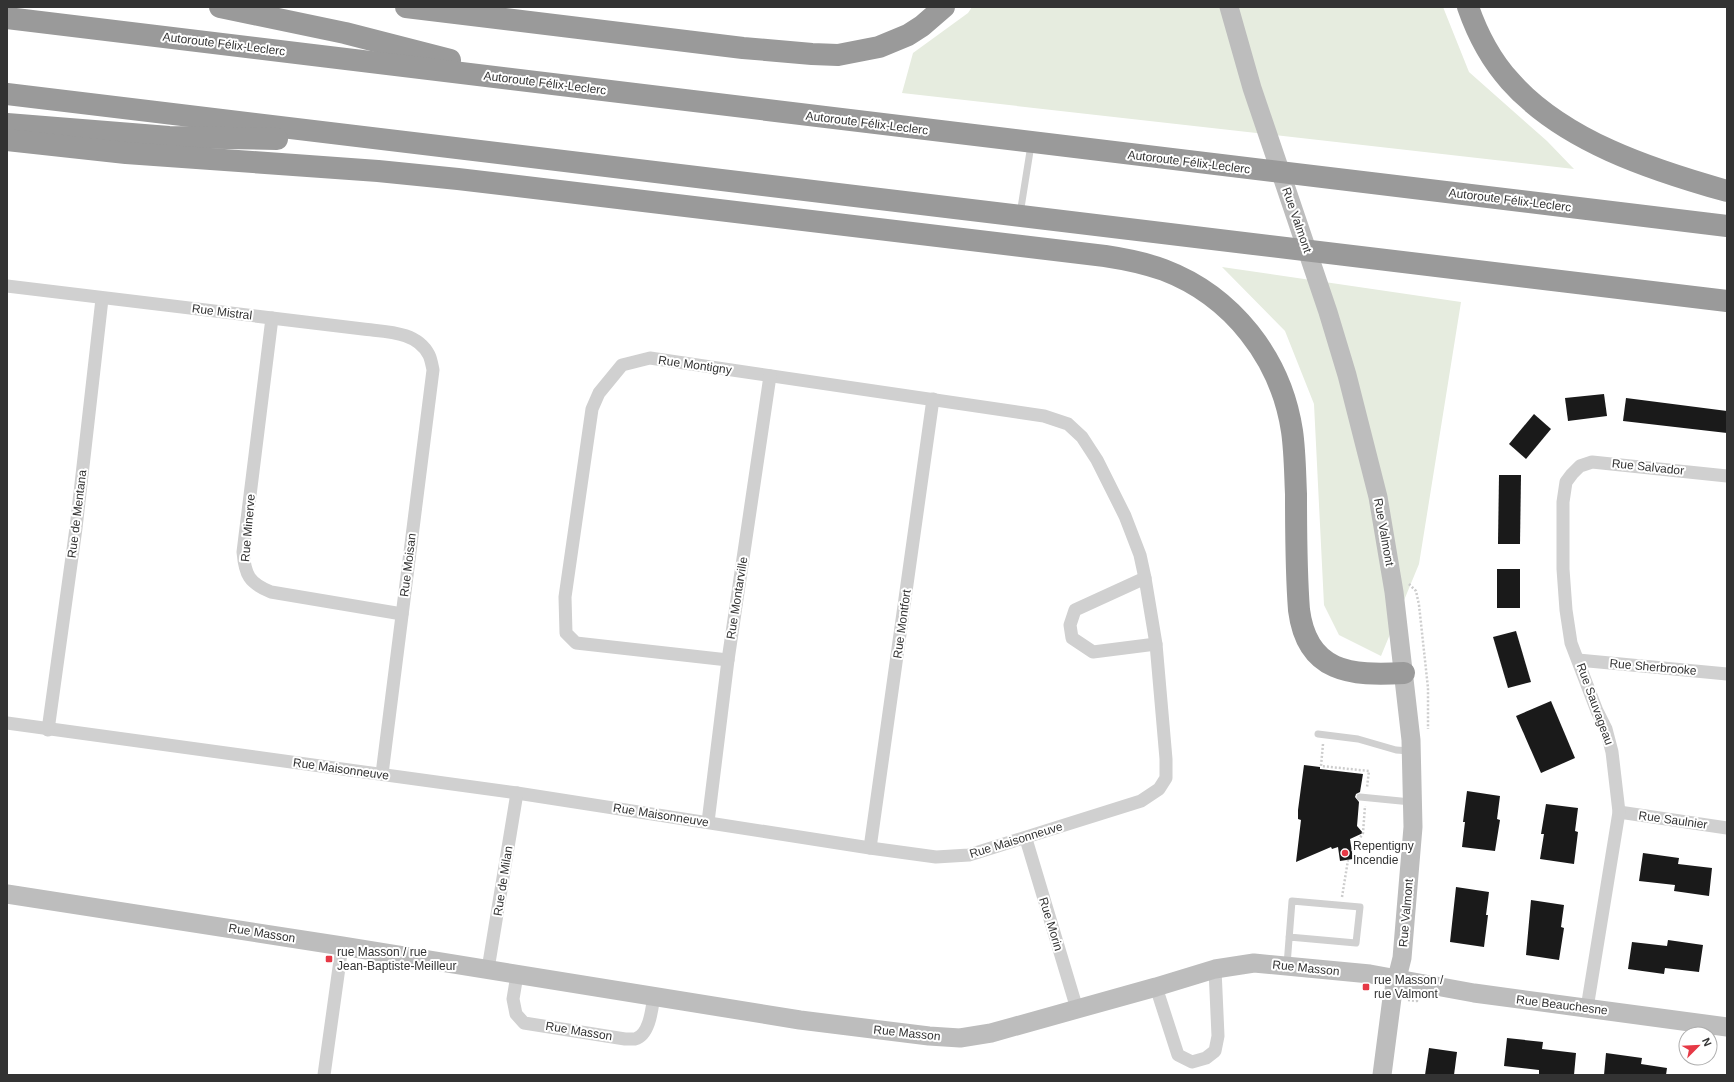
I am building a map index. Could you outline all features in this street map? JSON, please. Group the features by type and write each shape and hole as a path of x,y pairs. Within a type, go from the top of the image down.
{"highway":[{"path":"220,7 345,33 528,81"},
{"path":"406,7 743,48 838,55 879,47 908,35 922,26 944,7"},
{"path":"1468,7 1479,34 1502,72 1524,96 1553,117 1589,139 1631,159 1685,179 1727,191"},
{"name":"Autoroute Félix-Leclerc","path":"7,18 1727,226"},
{"path":"7,94 1727,301"},
{"path":"7,124 169,136 425,144"},
{"path":"7,140 126,153 378,171 501,184 1105,256 1135,261 1164,270 1201,288 1224,306 1260,347 1281,386 1290,417 1294,446 1299,610 1301,625 1308,642 1325,660 1332,665 1348,671 1375,674 1404,673"}],"street":[{"name":"Rue Valmont","path":"1229,7 1258,106 1328,312 1355,401 1378,497 1394,592 1408,701 1414,802 1412,846 1402,958 1392,998 1382,1075"},
{"name":"Rue Mistral","path":"7,286 406,336 421,344 430,356"},
{"name":"Rue de Mentana","path":"48,730 76,528 102,299"},
{"name":"Rue Minerve","path":"272,318 243,552 244,568 250,580 258,587 271,592 402,614"},
{"name":"Rue Moisan","path":"382,774 433,370 430,356"},
{"name":"Rue Montigny","path":"728,660 576,643 566,633 565,597 592,409 599,393 622,365 650,358 1044,416"},
{"name":"Rue Montarville","path":"708,822 728,660 770,376"},
{"name":"Rue Montfort","path":"870,848 933,399"},
{"name":"Rue Maisonneuve","path":"7,723 48,730 517,793 870,848 936,857 969,855 1141,801 1159,789 1166,778 1166,759 1156,644 1140,554 1125,516 1097,460 1082,437 1068,424 1044,416"},
{"name":"Rue Salvador","path":"1572,474 1580,466 1592,462 1727,476"},
{"name":"Rue Sauvageau","path":"1572,474 1566,482 1563,502 1563,570 1566,610 1571,643 1597,711 1606,729 1611,747 1620,812 1587,1008"},
{"path":"1145,578 1075,610 1070,625 1072,638 1093,652 1156,644"},
{"name":"Rue Sherbrooke","path":"1578,660 1727,674"},
{"name":"Rue de Milan","path":"488,969 517,793"},
{"name":"Rue Saulnier","path":"1620,812 1727,828"},
{"name":"Rue Morin","path":"1026,838 1077,1008"},
{"name":"Rue Masson","path":"7,894 488,969 517,975 654,995 800,1020 929,1036 960,1038 991,1033 1215,969 1254,963 1370,974 1397,979"},
{"path":"324,1075 342,946"},
{"path":"1156,987 1178,1055 1192,1062 1206,1058 1216,1051 1218,1036 1215,969"},
{"name":"Rue Masson","path":"517,975 513,999 514,1007 516,1014 524,1023 625,1039 635,1039 641,1036 647,1028 654,995"},
{"name":"Rue Beauchesne","path":"1397,979 1474,993 1727,1026"}],"lane":[{"path":"1020,216 1031,143"},
{"path":"1318,734 1358,739 1400,751 1412,750"},
{"path":"1363,797 1414,802"},
{"path":"1287,966 1289,937 1292,900 1360,907 1356,943 1289,937"}],"path":[{"path":"1322,755 1321,766 1369,771 1363,797"},
{"path":"1352,851 1363,833 1364,821"},
{"path":"1344,888 1348,860"}],"shaded area":[{"path":"972,7 1443,7 1469,72 1547,141 1574,169 902,93 913,53 968,13"},
{"path":"1222,267 1461,302 1419,564 1381,656 1339,635 1324,605 1314,404 1285,331"}],"building":[{"path":"1604,394 1607,416 1568,421 1565,398"},
{"path":"1626,398 1727,411 1727,433 1623,421"},
{"path":"1534,414 1551,429 1526,459 1509,444"},
{"path":"1499,475 1521,475 1520,544 1498,544"},
{"path":"1497,569 1520,569 1520,608 1497,608"},
{"path":"1516,631 1531,682 1508,688 1493,637"},
{"path":"1551,701 1575,758 1541,773 1516,716"},
{"path":"1304,765 1320,767 1320,769 1363,774 1360,792 1356,794 1355,797 1359,802 1357,826 1363,833 1350,839 1353,859 1340,861 1338,847 1332,849 1331,847 1296,862 1301,820 1298,819 1298,810"},
{"path":"1467,791 1500,796 1497,819 1500,820 1495,851 1462,847 1465,822 1463,822"},
{"path":"1546,804 1578,808 1575,831 1578,832 1574,864 1540,859 1544,834 1541,834"},
{"path":"1643,853 1679,858 1678,864 1712,868 1709,896 1674,891 1675,885 1639,881"},
{"path":"1456,887 1489,892 1484,947 1450,942"},
{"path":"1531,900 1564,905 1561,927 1564,928 1559,960 1526,955"},
{"path":"1668,940 1703,945 1699,972 1665,968 1664,974 1628,969 1632,942 1667,946"},
{"path":"1507,1038 1543,1042 1542,1049 1576,1053 1574,1075 1539,1075 1539,1070 1504,1066"},
{"path":"1429,1048 1457,1052 1454,1075 1425,1075"},
{"path":"1606,1053 1642,1058 1641,1064 1667,1068 1666,1075 1604,1075"}],"place":[{"name":"Repentigny Incendie","path":"1345,853"},
{"name":"rue Masson / rue Jean-Baptiste-Meilleur","path":"329,959"},
{"name":"rue Masson / rue Valmont","path":"1366,987"}]}
